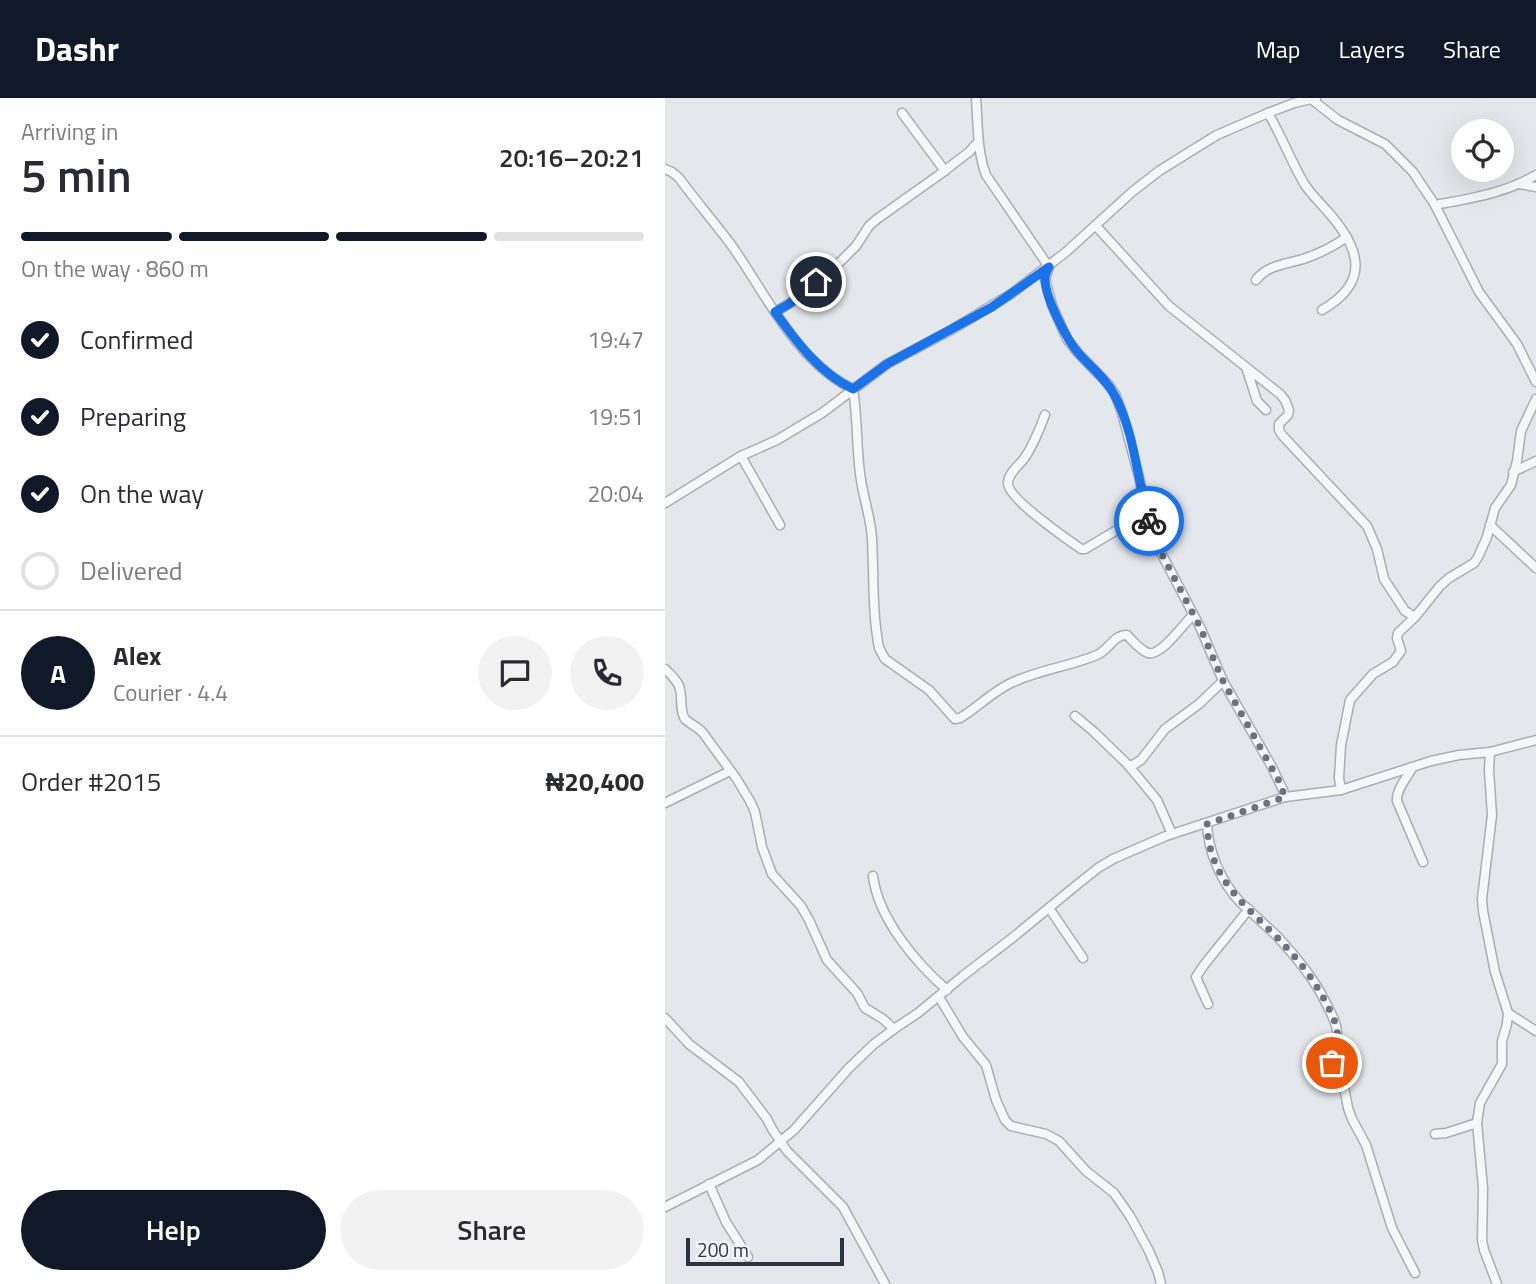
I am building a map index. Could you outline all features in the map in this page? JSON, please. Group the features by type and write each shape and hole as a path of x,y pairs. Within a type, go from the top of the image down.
{"street":[{"path":"976,98 978,142 986,176 1049,267"},
{"path":"665,503 741,456 799,428 887,364 992,307 1049,267 1132,192 1217,135 1294,103 1313,99 1338,120 1385,144 1413,172 1435,205 1479,292 1517,344 1536,382"},
{"path":"902,113 945,171"},
{"path":"1268,113 1304,183 1347,237 1355,258 1355,275 1345,291 1322,310"},
{"path":"775,312 795,300 842,260 877,219 945,171 978,142"},
{"path":"969,152 981,158"},
{"path":"665,169 679,178 731,245 797,342 814,360 853,389"},
{"path":"1435,205 1484,195 1519,184 1536,175"},
{"path":"1519,184 1536,187"},
{"path":"1095,226 1169,306 1285,400 1289,410 1279,424 1279,430 1367,526 1389,588 1405,611 1415,617"},
{"path":"1256,280 1270,268 1308,257 1347,237"},
{"path":"1049,267 1045,279 1052,305 1067,339 1115,394 1158,547 1223,681 1276,774 1285,797"},
{"path":"1248,370 1257,401 1265,410"},
{"path":"853,389 861,480 872,538 879,648 885,659 929,690 955,719 974,710 993,694 1023,678 1099,654 1119,636 1127,635 1146,652 1159,651 1193,615"},
{"path":"1341,790 1341,745 1349,700 1373,674 1393,662 1399,655 1401,651 1398,633 1440,586 1474,564 1483,548 1495,508 1511,485 1521,431 1536,399"},
{"path":"1045,415 1024,458 1008,481 1008,486 1020,501 1081,549 1147,514"},
{"path":"741,456 780,526"},
{"path":"1513,472 1536,461"},
{"path":"1490,525 1536,568"},
{"path":"665,668 679,685 686,720 703,733 744,790 755,812 762,847 772,874 801,906 827,960 857,993 865,1008 883,1018 894,1029"},
{"path":"1128,765 1137,764 1165,729 1199,704 1223,681"},
{"path":"1075,716 1128,765 1157,800 1172,834"},
{"path":"665,1207 758,1160 818,1104 874,1044 918,1013 1105,864 1140,846 1172,834 1285,797 1341,790 1431,761 1536,740"},
{"path":"1490,751 1492,815 1482,900 1495,972 1508,1013 1502,1041 1502,1064 1480,1103 1477,1123 1483,1188 1482,1240 1497,1284"},
{"path":"1413,767 1398,791 1397,801 1423,862"},
{"path":"665,803 730,771"},
{"path":"1207,824 1208,839 1222,877 1310,975 1336,1026 1337,1035 1329,1046 1332,1063 1345,1092 1352,1119 1366,1145 1392,1228 1415,1273"},
{"path":"873,876 875,892 887,916 907,948 943,993 963,1037 986,1065 1005,1120 1011,1126 1046,1134 1059,1141 1086,1171 1114,1193 1149,1251 1161,1284"},
{"path":"1048,908 1083,958"},
{"path":"1208,1004 1196,977 1249,909"},
{"path":"1508,1013 1536,1031"},
{"path":"665,1018 689,1044 739,1082 796,1161 843,1207 885,1284"},
{"path":"1435,1134 1477,1123"},
{"path":"709,1184 726,1222 748,1257"}],"way so far":[{"path":"1149,521 1158,547 1200,627 1213,661 1279,781 1285,797 1207,824 1208,839 1222,877 1230,889 1273,932 1310,975 1319,990 1338,1030 1329,1046 1332,1063"}],"route":[{"path":"816,282 775,312 814,360 853,389 909,351 992,307 1049,267 1045,279 1052,305 1067,339 1115,394 1134,454 1149,521"}]}
